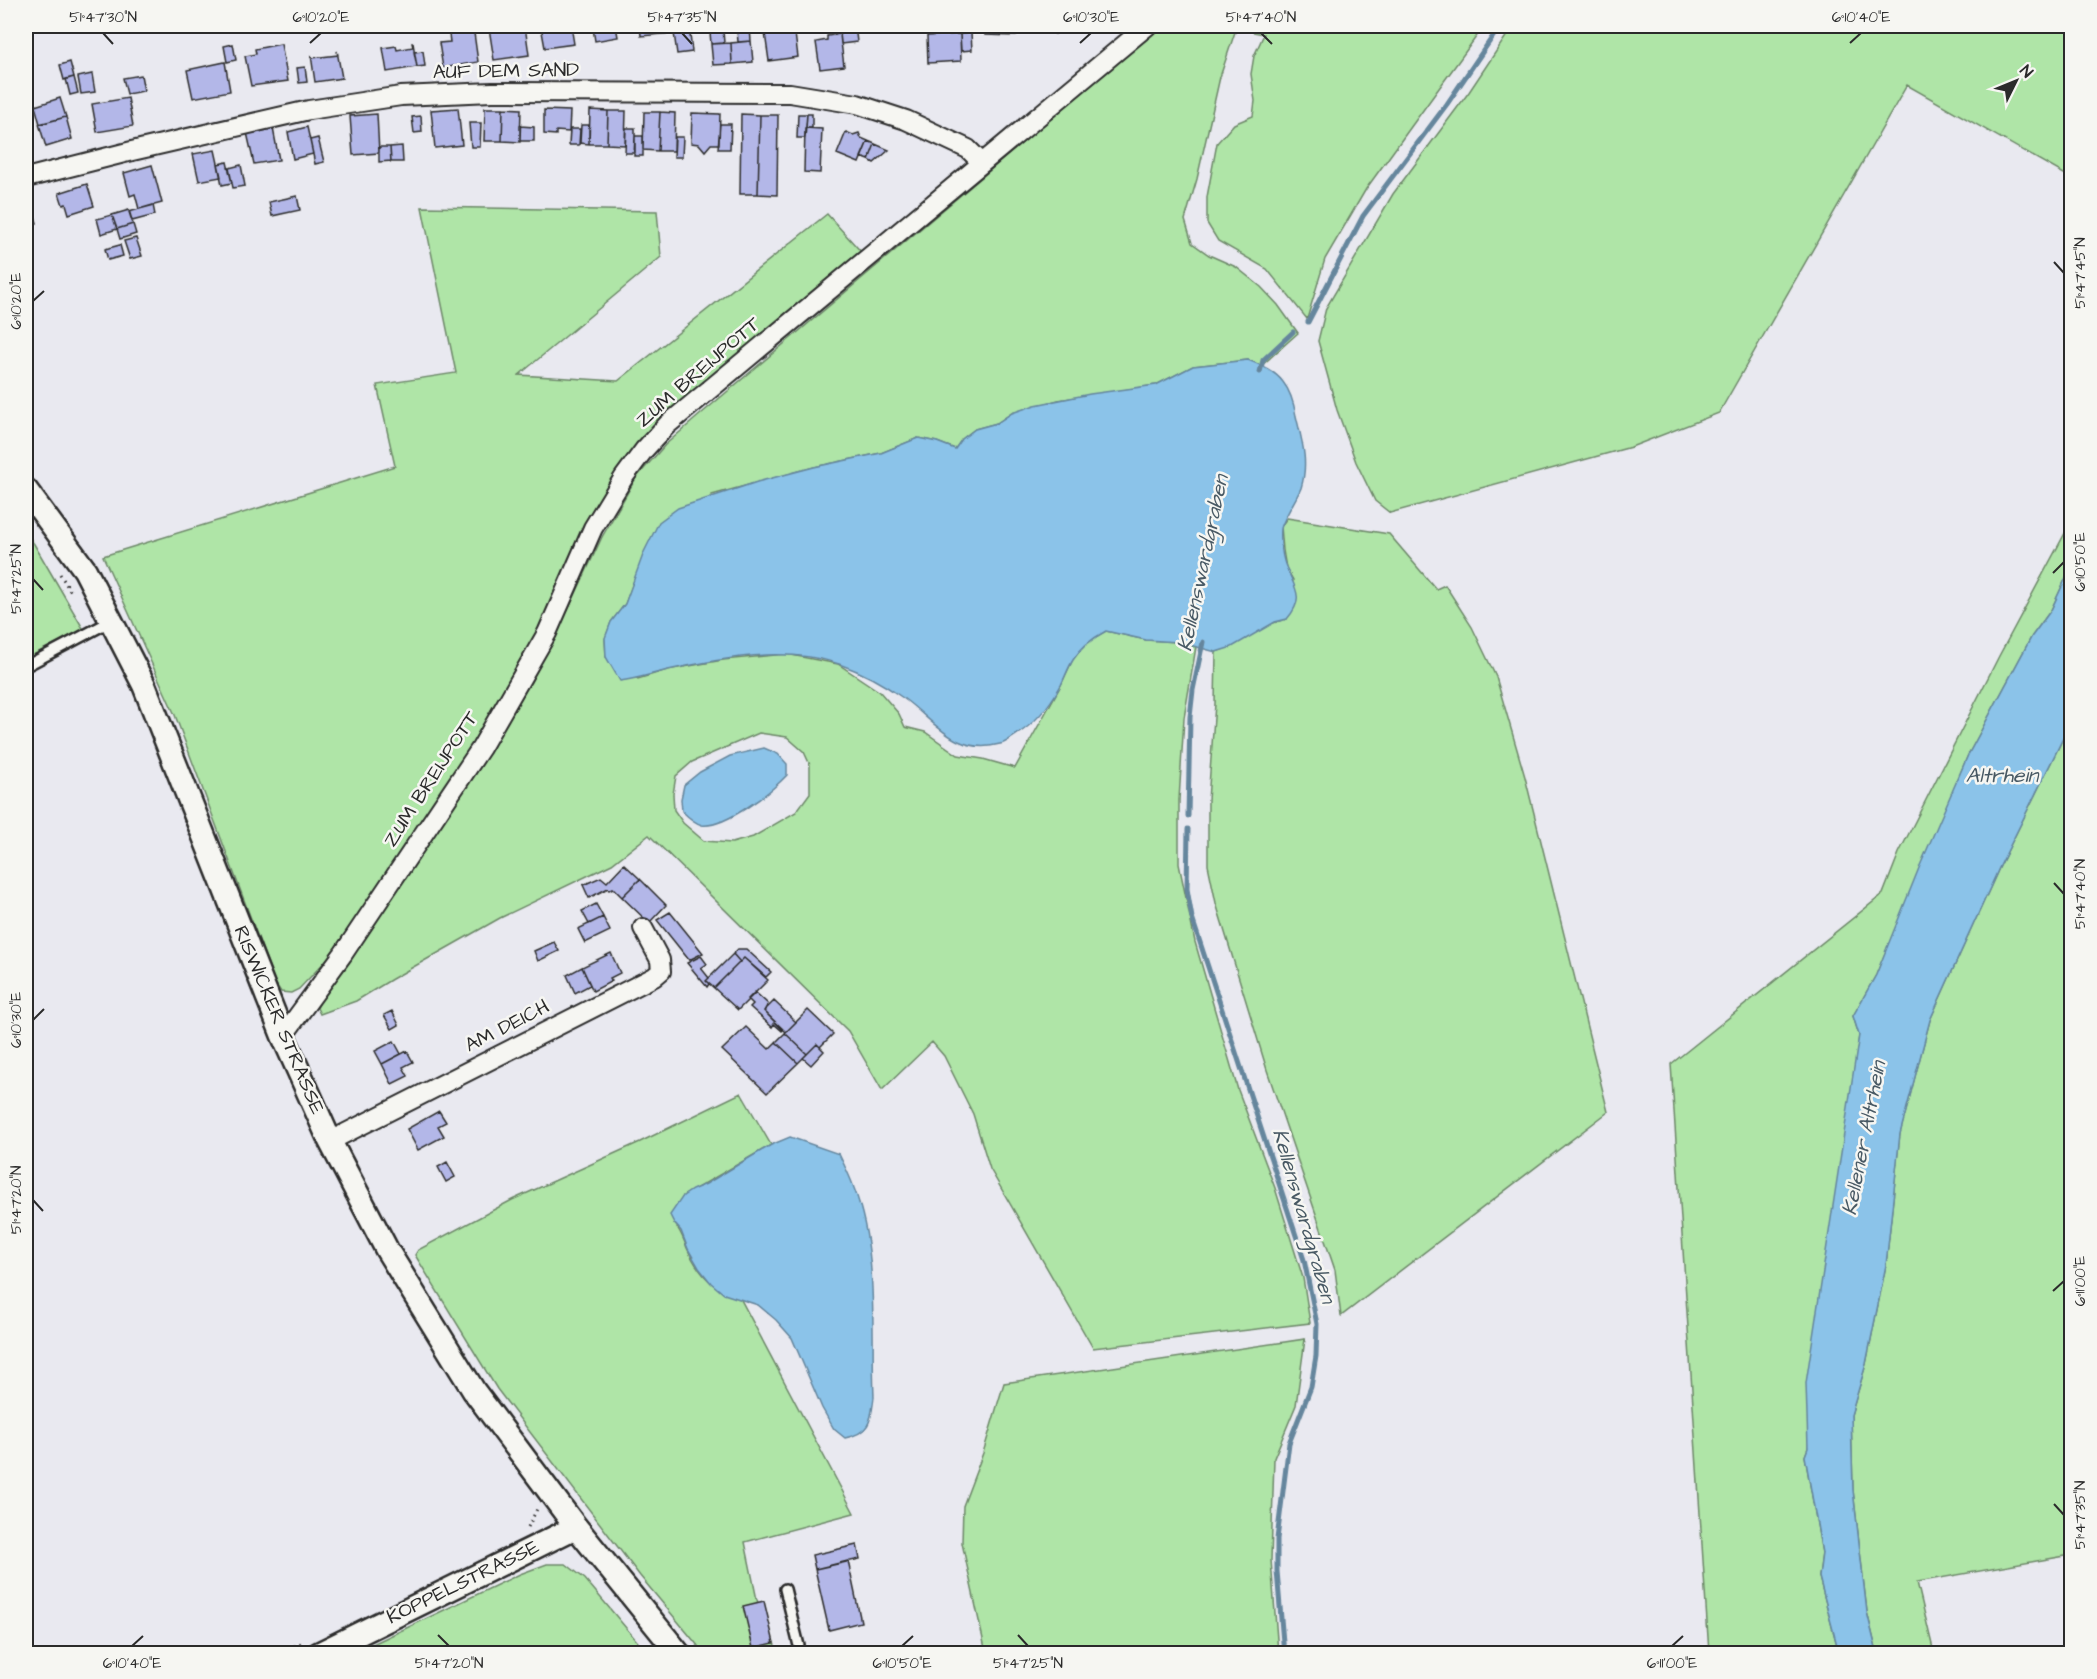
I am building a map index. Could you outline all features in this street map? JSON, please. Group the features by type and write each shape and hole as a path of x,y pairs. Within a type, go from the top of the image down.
{"street":[{"name":"ZUM BREIJPOTT","path":"283,1036 343,954 481,748 547,633 593,528 624,477 644,450 668,425 1147,26"},
{"name":"AUF DEM SAND","path":"26,178 309,110 400,96 492,92 790,93 857,104 906,120 968,149 982,163"},
{"name":"RISWICKER STRASSE","path":"26,490 85,570 144,685 283,1036 330,1141 387,1250 474,1391 576,1527 679,1653"},
{"name":"AM DEICH","path":"330,1141 654,977 661,971 660,960 643,928"},
{"name":"KOPPELSTRASSE","path":"318,1653 576,1527"}],"lane":[{"path":"26,666 111,621"},
{"path":"785,1589 801,1653"}],"path":[{"path":"58,570 76,599"}],"green space":[{"path":"1161,26 1237,26 1220,77 1197,179 1185,220 1192,243 1209,255 1236,267 1261,287 1278,305 1298,333 1261,366 1248,360 1193,366 1156,385 1058,400 1012,413 997,423 975,429 962,439 955,449 918,438 881,453 814,467 712,495 635,578 625,604 611,622 605,639 606,657 638,679 667,670 723,660 786,654 838,664 880,692 899,714 905,727 925,732 958,755 1015,768 1073,659 1089,640 1106,631 1146,640 1178,642 1196,647 1184,718 1179,800 1179,864 1195,942 1238,1090 1275,1188 1303,1278 1310,1323 1093,1348 990,1169 973,1114 944,1056 932,1042 882,1090 848,1031 649,835 612,864 500,918 356,1001 320,1014 317,1008 322,997 492,746 531,682 602,537 636,478 665,445","holes":["759,733 787,737 804,752 810,765 810,793 796,812 753,837 732,843 704,841 683,823 674,810 673,794 676,776 692,762"]},
{"path":"1255,26 1484,26 1366,189 1325,259 1307,319 1267,269 1218,241 1207,223 1207,197 1217,143 1234,124 1253,116 1255,101 1251,74 1254,56 1264,34 1253,32"},
{"path":"1513,26 2071,26 2071,178 1907,85 1719,413 1631,447 1390,513 1375,501 1356,462 1337,410 1318,341 1326,308 1393,194 1469,92"},
{"path":"422,207 657,211 661,257 519,375 618,381 827,214 864,255 648,437 557,594 523,661 478,740 332,954 299,989 291,993 281,992 275,983 175,715 103,556 395,466 377,385 456,373"},
{"path":"1287,518 1389,534 1436,589 1445,585 1472,627 1496,677 1525,777 1608,1112 1341,1316 1335,1270 1267,1070 1216,903 1208,865 1208,800 1215,704 1216,652 1268,625 1287,619 1293,580 1286,568 1281,526"},
{"path":"2071,522 2071,567 2051,610 2032,636 1968,755 1876,975 1853,1016 1859,1035 1808,1448 1805,1456 1822,1553 1819,1577 1839,1653 1709,1653 1671,1064 1883,894 1899,853 1999,656"},
{"path":"26,532 84,630 26,660"},
{"path":"2071,722 2071,1555 1917,1582 1934,1653 1877,1653 1867,1612 1853,1490 1851,1415 1866,1364 1886,1265 1900,1133 1930,1020 1999,868"},
{"path":"741,1093 771,1145 683,1196 674,1223 691,1257 708,1280 722,1291 740,1298 854,1513 745,1542 757,1600 778,1653 704,1653 640,1576 497,1389 415,1255 418,1250 512,1200"},
{"path":"1305,1339 1296,1405 1274,1458 1271,1560 1278,1653 986,1653 962,1543 963,1506 983,1453 1004,1383"},
{"path":"547,1564 566,1564 585,1579 647,1653 354,1653 520,1574"}],"water":[{"path":"1248,360 1263,366 1280,378 1288,390 1305,460 1301,488 1281,529 1284,560 1297,595 1296,606 1287,619 1275,622 1232,647 1216,652 1178,642 1146,640 1106,631 1088,643 1076,655 1057,692 1036,719 1004,743 984,746 958,741 888,688 848,667 818,659 776,655 732,658 620,681 606,657 605,638 611,622 625,604 644,552 659,522 678,508 757,482 881,453 918,438 955,449 962,439 975,429 997,423 1012,413 1035,405 1090,394 1156,385 1193,366"},
{"name":"Altrhein","path":"2071,567 2071,722 1999,868 1930,1020 1900,1134 1886,1265 1866,1364 1851,1415 1853,1490 1867,1612 1877,1653 1839,1653 1819,1577 1822,1553 1805,1456 1808,1448 1806,1383 1859,1035 1853,1016 1876,975 1968,755 2032,636 2051,610"},
{"path":"764,748 778,754 787,764 787,775 759,799 735,815 712,824 699,824 682,811 681,799 684,785 700,772 730,756"},
{"path":"790,1137 839,1154 854,1188 867,1239 871,1265 874,1397 872,1412 865,1429 854,1436 845,1438 834,1429 822,1408 792,1338 758,1305 724,1294 711,1283 699,1268 681,1231 670,1215 683,1196 692,1190 771,1145"}],"building":[{"path":"264,26 287,26 265,30"},
{"path":"448,26 473,26 478,62 443,68 439,43 450,42"},
{"path":"525,26 529,55 494,60 489,28"},
{"path":"541,26 571,26 574,44 545,48"},
{"path":"591,26 616,26 618,37 595,41"},
{"path":"640,26 689,26 692,52 677,54 674,33 641,36"},
{"path":"722,26 723,31 710,32 709,27"},
{"path":"764,26 794,26 798,57 769,61"},
{"path":"834,26 855,26 857,42 841,44 840,34 835,35"},
{"path":"986,26 1016,26 1016,36 985,35"},
{"path":"1045,26 1063,26 1055,34"},
{"path":"750,28 751,41 738,42 737,30"},
{"path":"723,31 724,43 711,44 710,32"},
{"path":"971,33 972,50 961,51 960,34"},
{"path":"840,34 844,66 820,69 816,42 827,40 827,36"},
{"path":"960,34 961,61 928,63 927,36"},
{"path":"751,41 753,62 732,64 731,43"},
{"path":"413,43 417,67 387,72 383,48 396,46 397,50 413,47"},
{"path":"731,43 732,64 713,65 711,44"},
{"path":"233,44 236,60 227,62 224,46"},
{"path":"281,44 288,81 251,86 245,56 256,54 255,49"},
{"path":"423,51 425,66 417,67 414,52"},
{"path":"311,55 312,58 338,55 342,78 315,82"},
{"path":"70,62 74,77 64,80 60,65"},
{"path":"225,62 230,91 193,98 187,70"},
{"path":"305,67 307,82 299,83 297,68"},
{"path":"92,74 95,92 81,94 78,77"},
{"path":"141,75 144,91 127,94 123,78"},
{"path":"74,77 78,93 70,95 66,79"},
{"path":"60,98 66,117 40,124 35,106"},
{"path":"128,98 133,126 97,132 92,104"},
{"path":"458,108 462,145 435,148 431,110"},
{"path":"485,108 503,108 502,141 484,141"},
{"path":"503,108 521,109 520,142 502,141"},
{"path":"544,110 570,111 569,132 556,131 556,135 544,134"},
{"path":"590,110 608,111 607,144 589,144"},
{"path":"608,111 626,111 625,145 607,144"},
{"path":"644,112 660,112 658,151 643,150"},
{"path":"660,112 675,113 674,151 658,151"},
{"path":"692,113 720,114 719,144 711,144 705,151 699,144 691,143"},
{"path":"377,114 379,153 353,155 350,116"},
{"path":"741,114 760,115 758,194 740,194"},
{"path":"798,114 807,114 805,138 797,138"},
{"path":"807,114 812,114 812,128 806,128"},
{"path":"760,115 778,115 777,195 758,194"},
{"path":"421,116 422,132 414,133 412,117"},
{"path":"66,117 72,139 46,147 39,124"},
{"path":"272,123 279,160 254,164 246,128"},
{"path":"469,123 481,123 480,147 471,147"},
{"path":"720,124 731,124 730,149 718,149"},
{"path":"581,125 589,125 589,144 580,143"},
{"path":"520,126 534,127 534,141 520,141"},
{"path":"307,127 313,154 293,159 288,132"},
{"path":"626,128 635,128 635,153 625,153"},
{"path":"805,128 822,129 820,173 804,172"},
{"path":"570,129 580,129 579,145 569,145"},
{"path":"846,132 853,135 859,133 861,138 868,141 859,163 837,154"},
{"path":"635,136 643,136 643,156 634,156"},
{"path":"675,137 683,137 682,157 674,157"},
{"path":"318,138 324,162 315,164 310,140"},
{"path":"868,141 875,144 869,160 861,157"},
{"path":"875,144 889,150 874,163 869,160"},
{"path":"402,146 403,162 391,162 390,147"},
{"path":"379,147 390,147 391,161 379,162"},
{"path":"215,150 221,177 199,181 193,154"},
{"path":"227,162 232,183 222,185 218,164"},
{"path":"152,165 162,203 139,209 135,194 130,196 124,173"},
{"path":"241,165 245,186 233,188 229,168"},
{"path":"87,184 94,206 69,214 59,193"},
{"path":"297,196 300,210 272,216 269,202"},
{"path":"30,199 37,223 26,226 26,201"},
{"path":"153,205 155,215 132,221 129,212"},
{"path":"129,210 133,224 117,229 112,215"},
{"path":"112,215 117,229 101,234 97,219"},
{"path":"133,224 136,234 120,239 117,229"},
{"path":"136,238 142,256 130,259 124,241"},
{"path":"120,245 123,256 108,260 105,249"},
{"path":"624,864 640,879 622,897 613,888 609,890 608,888 589,898 583,885 601,877 607,882"},
{"path":"640,879 666,905 649,923 622,897"},
{"path":"596,904 603,917 589,924 582,911"},
{"path":"670,912 703,953 689,960 657,920"},
{"path":"603,917 610,931 585,943 578,929"},
{"path":"554,942 559,951 538,961 534,951"},
{"path":"738,949 746,949 771,972 766,977 744,958 740,962 733,954"},
{"path":"611,953 620,973 610,978 612,981 593,991 582,967"},
{"path":"733,954 740,962 714,988 706,981"},
{"path":"701,956 707,964 701,968 709,978 706,981 709,984 707,987 687,963"},
{"path":"744,958 768,980 738,1010 714,988"},
{"path":"582,967 590,985 575,993 567,975"},
{"path":"755,992 768,1004 764,1011 782,1031 774,1024 772,1027 750,1007 753,1004 748,999"},
{"path":"774,1001 796,1022 786,1032 764,1011"},
{"path":"808,1010 833,1034 820,1047 817,1044 807,1054 785,1033"},
{"path":"392,1011 399,1025 392,1029 384,1015"},
{"path":"746,1027 769,1049 776,1042 798,1063 767,1093 722,1050"},
{"path":"785,1033 807,1054 798,1063 776,1042"},
{"path":"394,1041 401,1054 382,1064 375,1051"},
{"path":"817,1044 824,1051 811,1065 803,1058"},
{"path":"407,1051 413,1062 403,1067 408,1076 392,1084 382,1064"},
{"path":"439,1111 446,1122 438,1126 444,1136 418,1150 407,1129"},
{"path":"447,1162 455,1177 446,1182 438,1167"},
{"path":"857,1545 860,1559 815,1569 812,1555"},
{"path":"848,1561 861,1622 829,1630 815,1569"},
{"path":"764,1601 774,1643 753,1648 743,1606"}],"waterway":[{"name":"Kellenswardgraben","path":"1308,322 1363,216 1447,104 1500,26"},
{"name":"Kellenswardgraben","path":"1260,372 1263,360 1293,332"},
{"name":"Kellenswardgraben","path":"1188,816 1190,717 1203,642"},
{"name":"Kellenswardgraben","path":"1188,829 1187,889 1192,918 1304,1260 1317,1324 1316,1356 1311,1387 1289,1443 1277,1539 1277,1571 1284,1654"}],"water label":[{"name":"Kellener Altrhein","path":"1864,1138"}]}
